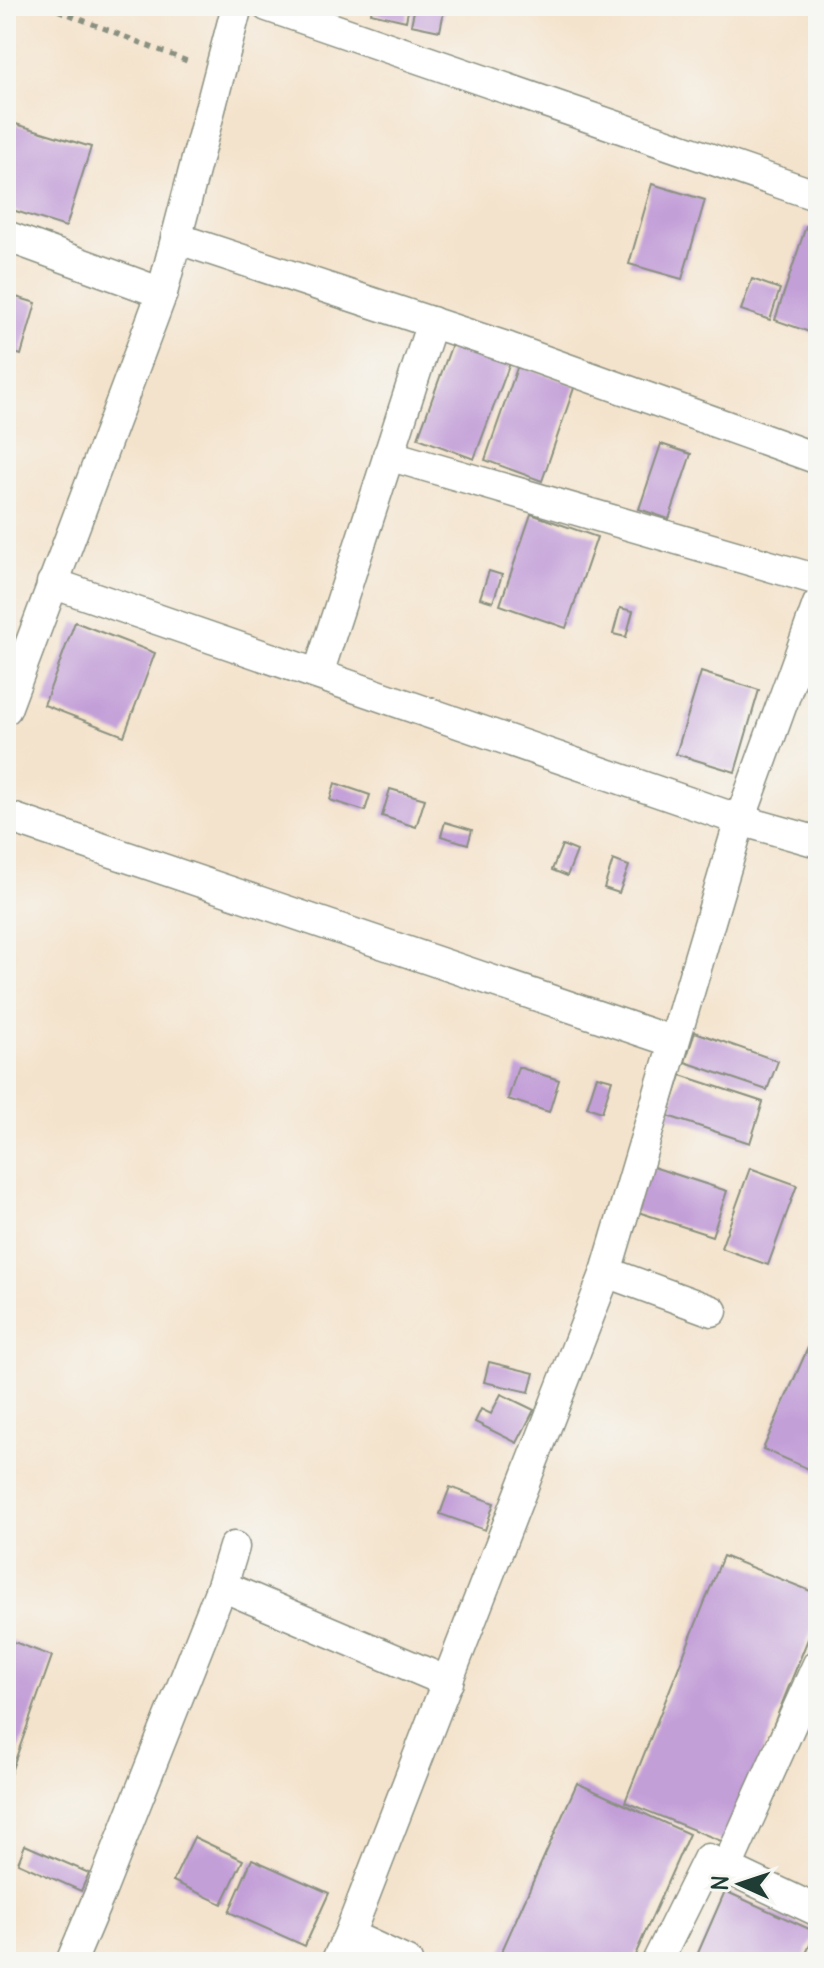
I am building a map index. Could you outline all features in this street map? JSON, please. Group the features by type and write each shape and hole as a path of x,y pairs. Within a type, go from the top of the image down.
{"street":[{"path":"6,709 162,293 237,6"},
{"path":"267,6 818,196"},
{"path":"6,236 162,293"},
{"path":"176,238 432,322 818,459"},
{"path":"318,674 432,322"},
{"path":"388,455 818,580"},
{"path":"52,583 740,820 818,842"},
{"path":"336,1962 606,1272 740,820 818,604"},
{"path":"6,816 674,1042"},
{"path":"606,1272 712,1311"},
{"path":"71,1962 222,1586 234,1547"},
{"path":"222,1586 448,1682"},
{"path":"727,1867 818,1664"},
{"path":"657,1962 708,1859 818,1911"},
{"path":"349,1935 407,1962"}],"path":[{"path":"47,6 219,73"}],"building":[{"path":"372,6 409,6 406,21 371,13"},
{"path":"415,6 445,6 440,31 411,25"},
{"path":"6,121 91,147 66,227 6,208"},
{"path":"652,184 705,200 682,279 629,264"},
{"path":"806,226 818,230 818,335 775,320"},
{"path":"752,279 780,289 770,320 741,310"},
{"path":"6,294 36,303 21,355 6,350"},
{"path":"453,341 510,363 474,459 418,438"},
{"path":"518,365 575,385 542,481 485,460"},
{"path":"661,444 691,454 669,519 639,509"},
{"path":"531,514 597,537 566,628 500,605"},
{"path":"489,571 502,575 493,602 480,598"},
{"path":"620,608 633,611 626,637 613,634"},
{"path":"75,622 155,653 124,736 44,705"},
{"path":"701,672 759,690 735,772 676,754"},
{"path":"335,783 370,795 365,811 330,800"},
{"path":"390,789 425,799 416,827 382,816"},
{"path":"445,822 472,830 468,844 441,836"},
{"path":"562,845 577,851 567,876 552,870"},
{"path":"613,860 629,866 619,893 604,888"},
{"path":"695,1032 778,1061 767,1090 685,1062"},
{"path":"518,1067 559,1080 549,1112 508,1099"},
{"path":"681,1075 763,1102 750,1143 668,1116"},
{"path":"597,1076 612,1080 602,1112 587,1107"},
{"path":"647,1165 727,1191 712,1236 632,1210"},
{"path":"750,1168 797,1185 768,1265 721,1248"},
{"path":"818,1325 818,1473 763,1449"},
{"path":"489,1362 534,1373 529,1392 484,1382"},
{"path":"501,1394 534,1410 517,1443 475,1422 481,1409 491,1414"},
{"path":"450,1487 494,1503 485,1530 440,1514"},
{"path":"723,1556 818,1594 818,1614 726,1843 625,1802"},
{"path":"6,1639 52,1656 6,1786"},
{"path":"577,1783 689,1834 632,1962 497,1962"},
{"path":"194,1837 243,1860 222,1904 173,1881"},
{"path":"25,1845 89,1873 81,1891 18,1863"},
{"path":"252,1859 329,1893 305,1946 229,1912"},
{"path":"725,1891 816,1932 802,1962 694,1962"}]}
